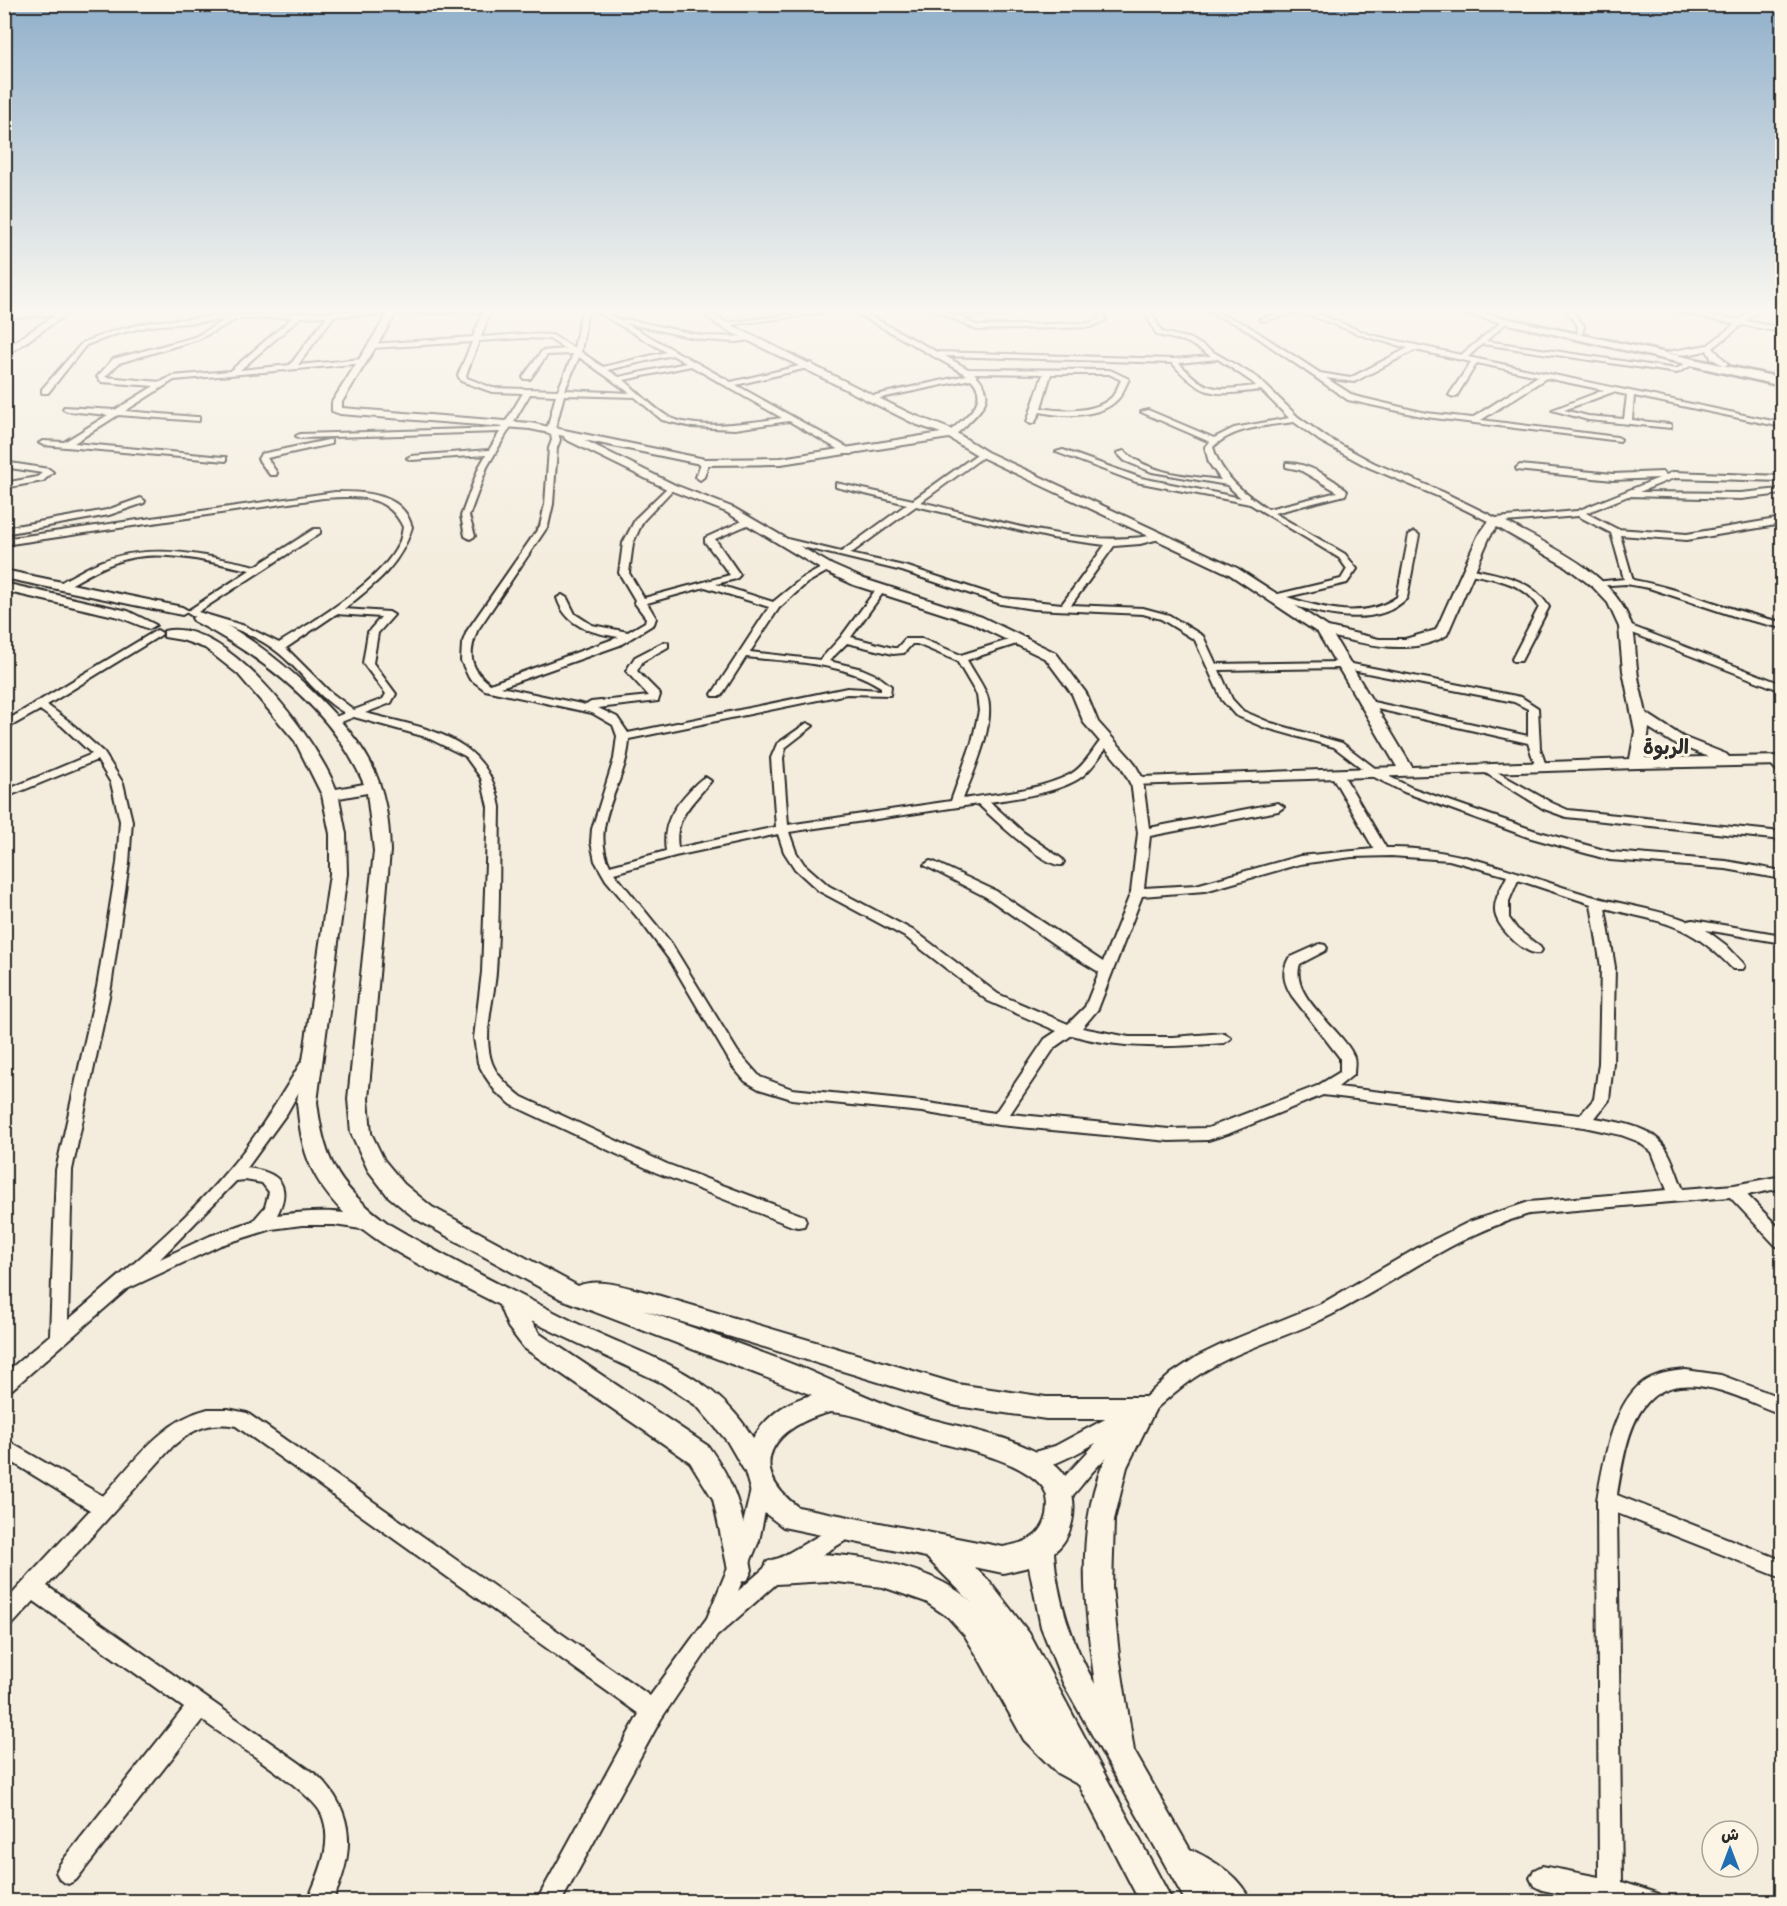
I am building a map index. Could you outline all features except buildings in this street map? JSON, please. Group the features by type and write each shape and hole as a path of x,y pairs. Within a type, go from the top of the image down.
{"street":[{"path":"67,444 139,398"},
{"path":"339,398 336,409 340,411 505,427"},
{"path":"470,536 465,516 490,452 524,398"},
{"path":"559,398 553,434 549,504 544,526 472,631 467,644 466,661 469,670 489,688 580,706 613,718 624,736 620,758 600,819 597,841 600,861 606,872 652,926 681,967 738,1065 751,1079 767,1087 792,1094 922,1107 999,1119 1141,1134 1208,1134 1322,1090 1347,1074 1347,1057 1292,984 1290,969 1294,961 1320,948"},
{"path":"639,398 665,418 692,425 735,427 790,419"},
{"path":"752,398 849,452"},
{"path":"874,398 977,450 1233,571 1277,597 1323,630 1379,643 1405,643 1434,637 1442,632 1484,536 1495,521 1579,513 1673,475"},
{"path":"600,447 705,462 781,461 849,452 947,433 980,408 981,398"},
{"path":"1031,422 1040,398"},
{"path":"1037,409 1057,414 1107,404 1115,398"},
{"path":"1274,398 1295,419 1323,439 1371,465 1440,494 1495,521 1569,563 1598,584 1614,602 1626,627 1630,670 1642,731 1637,763"},
{"path":"1351,398 1398,410 1617,440"},
{"path":"1473,421 1509,398"},
{"path":"1589,398 1556,410 1588,418 1668,426"},
{"path":"1628,422 1630,398"},
{"path":"1658,398 1782,425"},
{"path":"67,409 196,419"},
{"path":"1145,412 1214,441"},
{"path":"1250,503 1230,483 1211,458 1209,447 1214,441 1232,432 1295,419"},
{"path":"300,436 377,435 524,426 574,438 600,447 671,487 730,510 828,568 880,590 977,620 1022,639 1051,656 1079,693 1091,723 1128,764 1137,782 1144,833 1137,892 1087,1016 1050,1044 999,1119"},
{"path":"273,472 261,459 264,456 340,439 343,435"},
{"path":"375,444 377,435"},
{"path":"43,443 223,459"},
{"path":"844,554 914,503 977,450"},
{"path":"411,458 490,452"},
{"path":"1060,452 1139,480 1250,503 1342,556 1352,569 1344,581 1277,597"},
{"path":"1121,453 1130,461 1160,471 1230,483"},
{"path":"700,477 705,462"},
{"path":"4,464 50,472 43,478 4,486"},
{"path":"1268,512 1342,494 1343,491 1329,482 1289,465"},
{"path":"1520,468 1612,477 1673,475 1782,478"},
{"path":"839,485 1066,539 1111,544 1143,542 1162,537"},
{"path":"489,688 616,644 644,628 651,618 639,602 624,573 628,543 639,520 671,487"},
{"path":"1627,494 1741,496 1780,492"},
{"path":"4,542 290,499 344,495 384,500 404,514 407,523 406,537 393,562 336,611 279,648"},
{"path":"4,531 109,512 141,501"},
{"path":"1579,513 1615,532 1702,537 1782,521"},
{"path":"639,602 735,575 710,542 710,538 749,521"},
{"path":"158,630 158,616 192,614 317,531"},
{"path":"1615,532 1629,581"},
{"path":"1277,597 1315,610 1347,614 1390,606 1402,598 1414,535"},
{"path":"4,551 45,536"},
{"path":"787,542 905,569 1001,601 1064,608 1143,611 1165,616 1199,638 1227,700 1239,713 1268,725 1338,746 1376,774 1436,800 1578,848 1635,859 1726,865 1782,875"},
{"path":"1064,608 1111,544"},
{"path":"60,587 105,563 143,555 181,554 258,569"},
{"path":"717,694 775,606 804,581 828,568"},
{"path":"1469,571 1515,582 1538,595 1544,607 1517,659"},
{"path":"4,574 192,614 242,628 279,648 332,701 354,714 451,744 468,753 481,768 491,787 494,807 489,972 481,1038 485,1063 501,1088 517,1101 662,1168 798,1221"},
{"path":"1598,584 1629,581 1680,594 1764,622 1782,625"},
{"path":"706,585 775,606"},
{"path":"5,587 123,614 158,630 207,642 258,687 303,742 316,763 330,795 338,831 339,876 307,1102 308,1127 314,1153 337,1191 371,1224 575,1334 696,1391 731,1425 773,1504 792,1518 1003,1560 1017,1558 1041,1548 1057,1530 1061,1518 1060,1495 1049,1475 1031,1461 910,1424 797,1377 569,1292 424,1214 384,1178 367,1149 361,1132 358,1100 382,851 379,811 373,787 348,740 272,663 245,643 192,614"},
{"path":"822,663 845,639 880,590"},
{"path":"562,598 564,607 576,622 598,630 631,635"},
{"path":"332,722 391,697 368,663 373,632 389,615 336,611"},
{"path":"4,726 158,630 188,629 196,624 192,614"},
{"path":"1626,627 1782,688"},
{"path":"1323,630 1364,703 1408,773"},
{"path":"845,639 893,651 900,651 909,641 918,640 961,659 982,695 984,711 978,741 955,805"},
{"path":"961,659 1022,639"},
{"path":"580,706 654,699 656,695 631,671 639,659 664,645"},
{"path":"624,736 846,691 886,693 886,687 878,679 822,663 743,654"},
{"path":"1212,667 1342,665 1417,678 1525,702 1533,712 1533,741 1541,769"},
{"path":"1364,703 1533,741"},
{"path":"39,704 66,724 100,755 117,783 126,820 123,862 104,987 64,1170 59,1337"},
{"path":"1640,716 1678,740 1736,762"},
{"path":"807,726 789,739 778,751 781,830 801,869 823,888 930,946 988,995 1067,1030 1100,1040 1129,1043 1224,1038"},
{"path":"606,872 673,853 781,830 955,805 1061,783 1083,770 1105,741"},
{"path":"4,795 100,755"},
{"path":"1137,782 1541,769 1637,763 1779,764"},
{"path":"1488,770 1548,806 1566,813 1782,836"},
{"path":"1338,776 1383,853"},
{"path":"673,853 669,832 673,820 705,781"},
{"path":"330,795 373,787"},
{"path":"981,800 1019,835 1058,862"},
{"path":"1144,833 1278,807"},
{"path":"1137,892 1206,887 1294,861 1383,853 1444,855 1514,874 1598,902 1685,922 1782,939"},
{"path":"930,865 999,898 1069,948 1107,971"},
{"path":"1514,874 1499,905 1500,914 1511,931 1535,950"},
{"path":"1584,1121 1601,1100 1606,1063 1608,967 1598,902"},
{"path":"1685,922 1718,944 1738,966"},
{"path":"4,1385 118,1287 231,1175 273,1122 314,1052"},
{"path":"1322,1090 1584,1121 1634,1134 1653,1143 1658,1149 1677,1194"},
{"path":"231,1175 260,1174 273,1182 277,1188 277,1202 260,1223"},
{"path":"1060,1495 1086,1463 1144,1408 1179,1379 1215,1355 1326,1309 1458,1231 1492,1218 1529,1208 1734,1191 1782,1182"},
{"path":"1734,1191 1782,1241"},
{"path":"118,1287 221,1238 260,1223 308,1217 371,1224"},
{"path":"569,1292 636,1298 929,1388 966,1396 1046,1408 1144,1408"},
{"path":"509,1299 516,1320 532,1341 680,1439 709,1467 726,1499 739,1570"},
{"path":"1610,1896 1607,1500 1612,1467 1628,1418 1644,1392 1674,1378 1699,1378 1732,1386 1782,1406"},
{"path":"548,1902 653,1711 710,1629 739,1570 749,1541 760,1478 757,1457 761,1444 768,1433 789,1413 818,1403 855,1403"},
{"path":"1031,1461 1059,1454 1144,1408"},
{"path":"1120,1755 1099,1589 1099,1532 1108,1484 1144,1408"},
{"path":"4,1619 166,1440 189,1422 204,1416 222,1415 240,1419 653,1711"},
{"path":"4,1447 104,1507"},
{"path":"1607,1500 1782,1569"},
{"path":"710,1629 776,1571 848,1530"},
{"path":"931,1544 978,1589 1019,1643 1157,1902"},
{"path":"1041,1548 1043,1583 1053,1628 1073,1673 1204,1902"},
{"path":"776,1571 825,1567 875,1572 917,1585 956,1606 980,1633 1042,1740 1063,1760 1090,1775"},
{"path":"33,1588 310,1784 331,1808 337,1832 335,1858 326,1891 319,1902"},
{"path":"68,1872 200,1705"},
{"path":"1178,1856 1216,1877 1239,1902"},
{"path":"1542,1878 1610,1896 1651,1902"}],"district":[{"name":"الربوة","path":"1666,749"}]}
